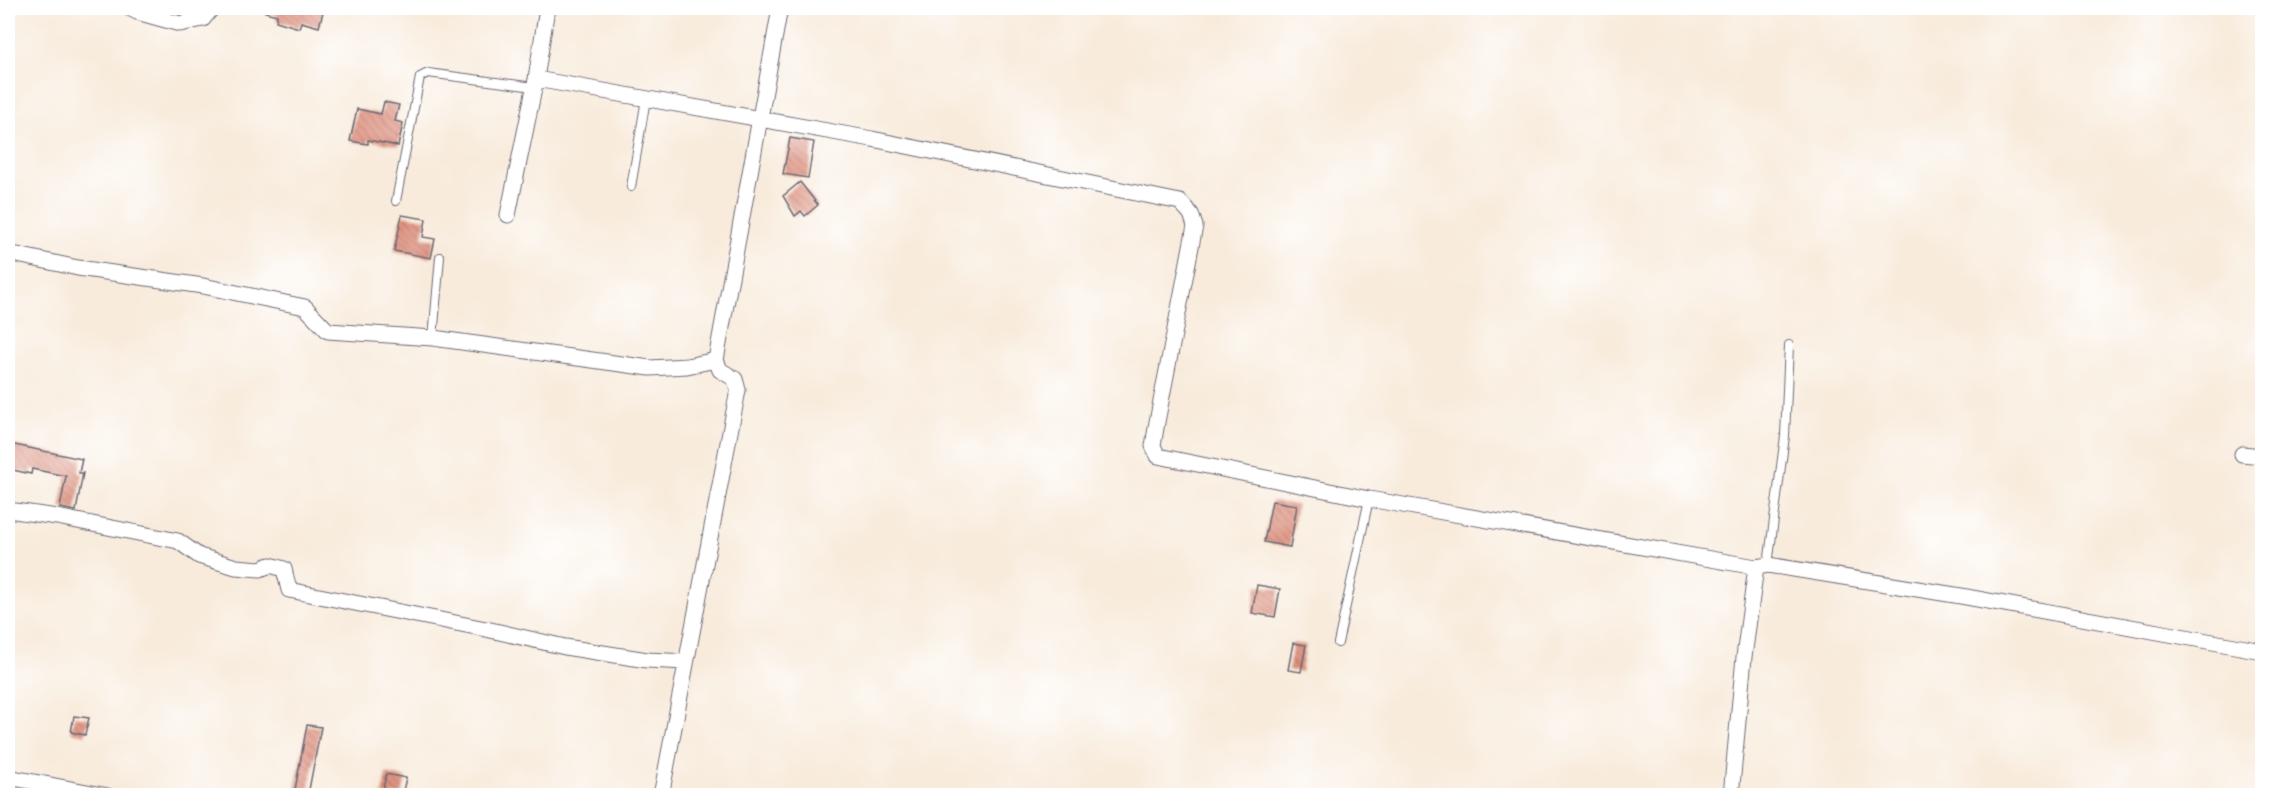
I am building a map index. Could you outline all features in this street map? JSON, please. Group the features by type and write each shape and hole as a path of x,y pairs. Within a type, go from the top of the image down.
{"street":[{"path":"129,8 180,24 203,19 212,8"},
{"path":"508,215 535,83 547,8"},
{"path":"718,365 759,118 780,8"},
{"path":"535,83 759,118 1180,202 1191,214 1195,226 1153,446 1158,456 1368,499 1762,566 1961,596 2262,651"},
{"path":"8,253 78,268 203,286 305,307 328,331 433,338 650,368 718,365 735,379 738,390 661,795"},
{"path":"2242,454 2262,456"},
{"path":"8,510 57,517 178,541 199,556 236,567 260,569 270,565 284,569 289,590 565,647 647,660 686,662"},
{"path":"1731,795 1744,657 1762,566"},
{"path":"8,777 108,795"}],"lane":[{"path":"396,201 420,77 428,73 535,83"},
{"path":"631,187 646,99"},
{"path":"433,338 440,257"},
{"path":"1762,566 1785,436 1789,345"},
{"path":"1338,643 1368,499"}],"building":[{"path":"266,8 324,8 319,27 301,22 299,28 276,21 277,15 265,12"},
{"path":"384,102 399,105 395,121 403,123 398,146 368,140 368,144 350,141 357,109 381,114"},
{"path":"790,138 814,142 808,178 783,174"},
{"path":"800,182 818,205 805,216 801,211 795,216 783,196"},
{"path":"402,215 426,219 423,237 435,239 431,258 394,251"},
{"path":"10,444 82,459 79,473 83,473 76,511 60,508 66,476 32,469 31,474 8,469"},
{"path":"1272,501 1297,505 1290,547 1264,542"},
{"path":"1257,585 1280,589 1275,617 1252,613"},
{"path":"1293,643 1306,645 1301,672 1288,670"},
{"path":"74,716 89,718 85,735 71,732"},
{"path":"307,725 321,727 308,795 294,795"},
{"path":"386,774 406,778 402,795 382,795"}]}
